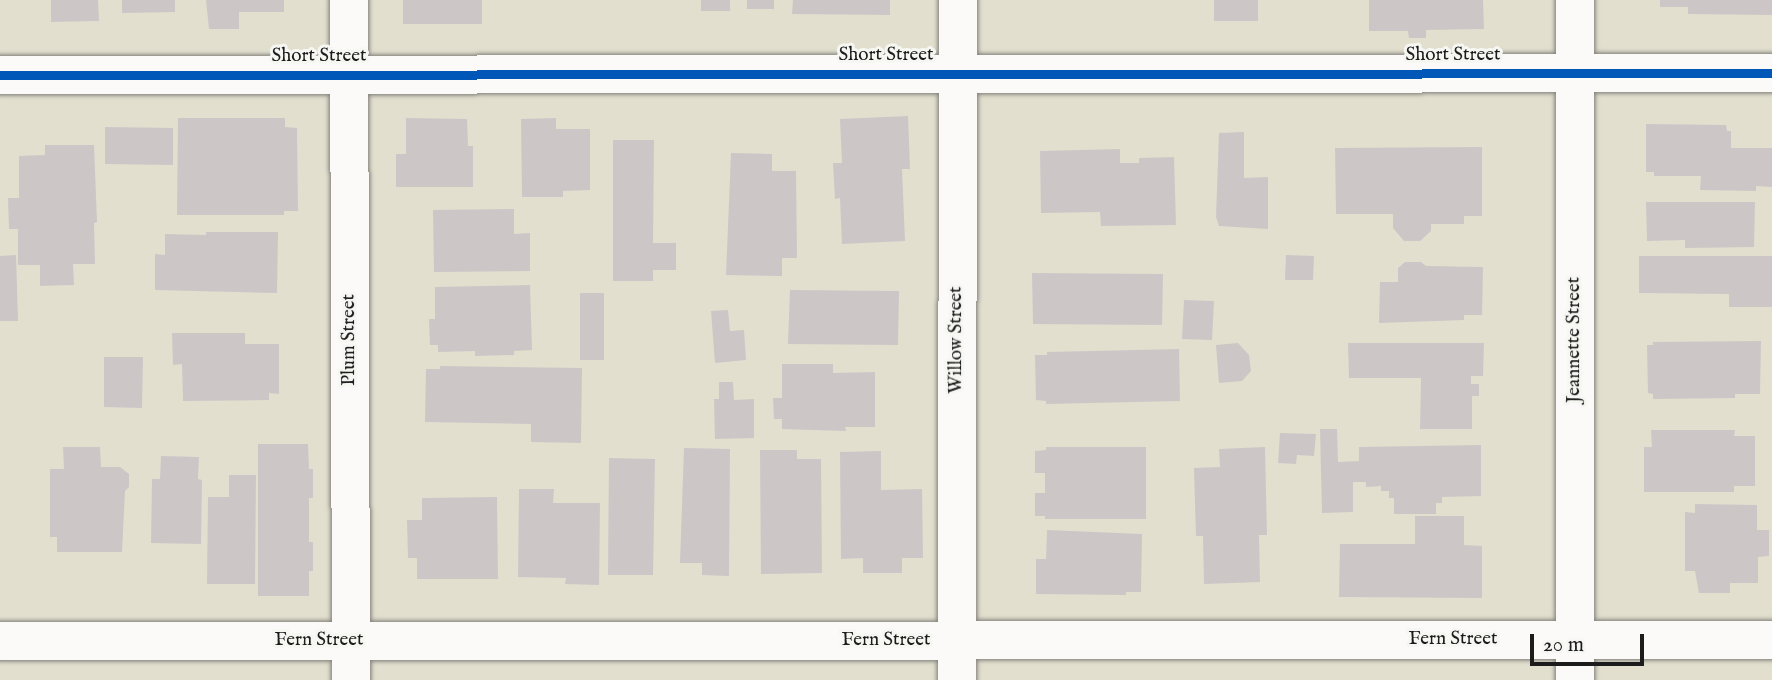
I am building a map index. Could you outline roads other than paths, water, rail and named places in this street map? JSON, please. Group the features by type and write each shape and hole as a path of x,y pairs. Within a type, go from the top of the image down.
{"street":[{"name":"Plum Street","path":"349,0 351,680"},
{"name":"Willow Street","path":"957,680 958,0"},
{"name":"Jeannette Street","path":"1575,0 1575,680"},
{"name":"Short Street","path":"0,75 1772,73"},
{"name":"Fern Street","path":"0,641 1772,640"}]}
